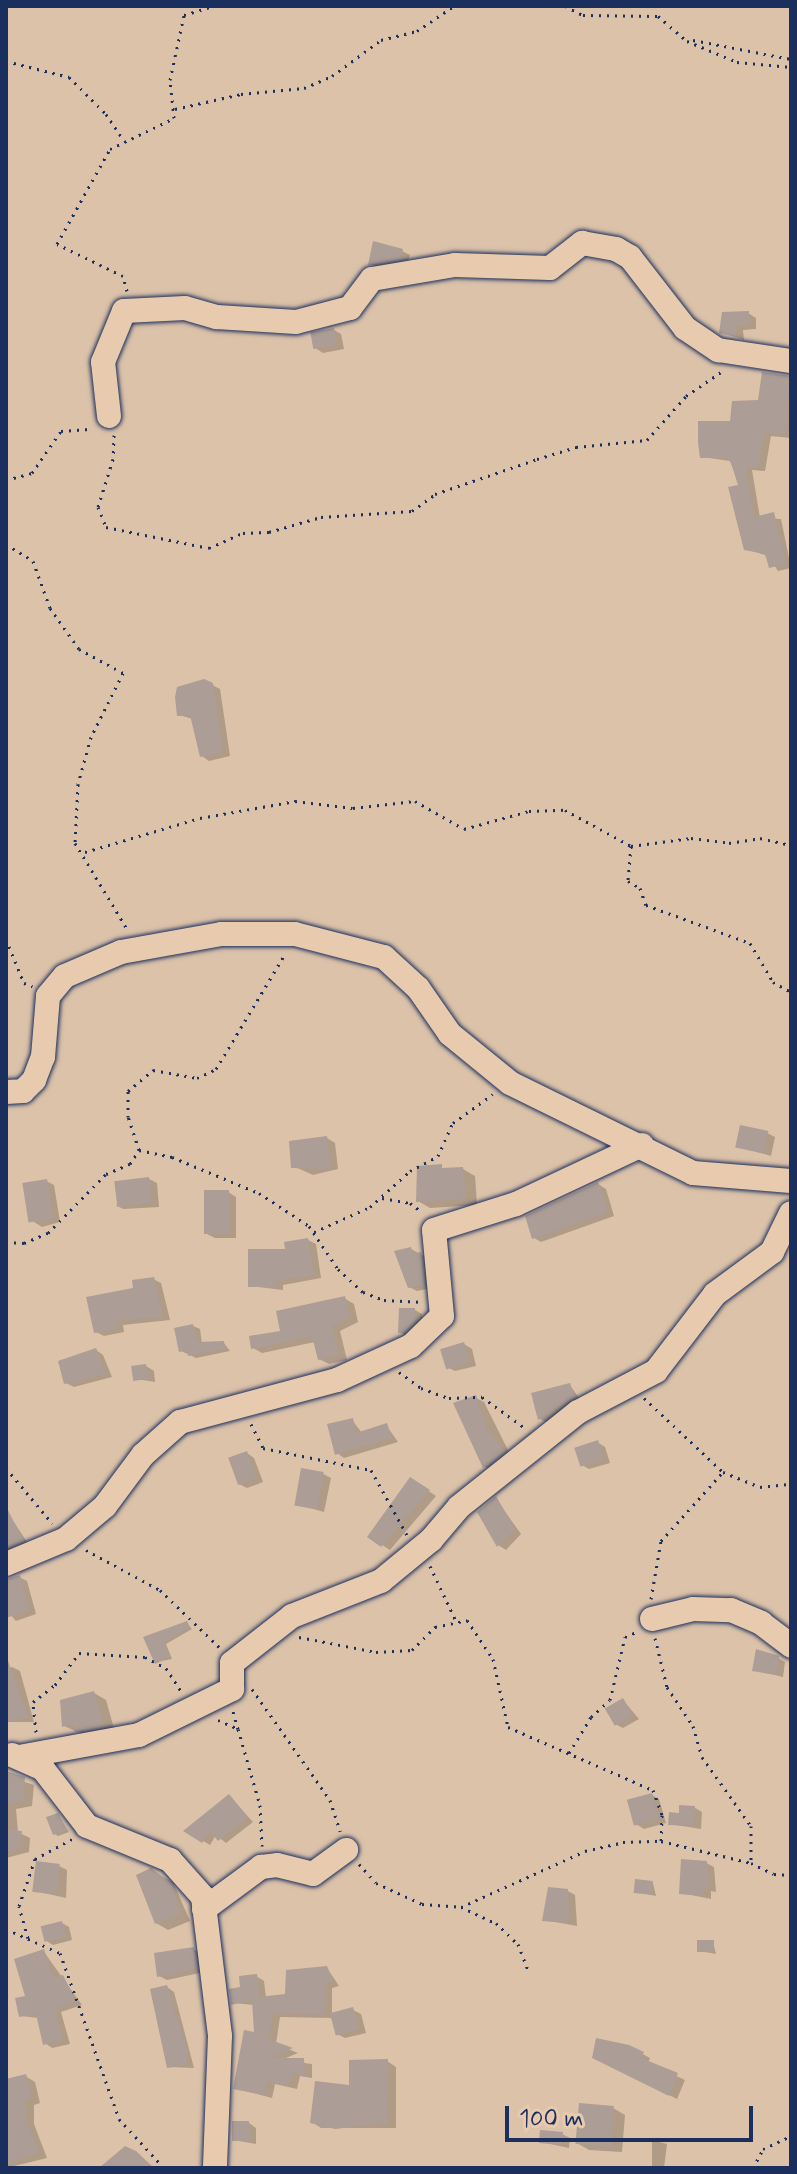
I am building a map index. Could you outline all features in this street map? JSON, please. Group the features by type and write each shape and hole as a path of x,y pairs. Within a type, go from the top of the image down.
{"street":[{"path":"109,416 103,362 124,311 185,308 229,319 296,322 350,308 372,279 455,265 550,268 582,243 596,243 630,257 685,328 718,350 791,361"},
{"path":"6,1092 23,1091 34,1080 43,1057 48,996 65,976 121,952 158,948 221,934 295,934 384,957 418,988 450,1034 510,1083 642,1145 693,1173 791,1181"},
{"path":"6,1564 66,1539 105,1506 143,1455 180,1422 337,1380 433,1329 443,1303 434,1230 516,1204 642,1145"},
{"path":"21,1754 139,1735 232,1689 232,1663 264,1642 292,1616 381,1581 420,1549 459,1507 578,1412 633,1387 678,1347 715,1294 772,1252 791,1213"},
{"path":"652,1620 693,1609 731,1610 761,1623 791,1646"},
{"path":"21,1754 43,1769 87,1826 170,1860 203,1897 220,2036 215,2168"},
{"path":"204,1909 261,1867 277,1865 313,1874 346,1850"}],"path":[{"path":"124,311 127,289 123,276 57,244 64,223 93,187 105,155 124,141 171,120 175,109 170,80 184,15 214,6"},
{"path":"175,109 241,94 304,88 332,76 381,40 417,31 454,6"},
{"path":"565,6 583,15 658,16 687,41 737,62 791,67"},
{"path":"693,40 791,59"},
{"path":"6,61 69,77 106,114 124,141"},
{"path":"6,480 32,473 61,431 113,430 113,459 98,507 106,527 209,548 243,533 269,532 321,517 412,511 435,494 576,447 647,440 686,396 726,367 733,353"},
{"path":"6,544 33,561 50,608 79,649 123,673 91,737 78,784 75,843 85,852 121,926 158,948"},
{"path":"85,852 200,818 295,801 353,808 415,801 464,829 529,811 565,810 631,846 691,838 729,843 760,838 791,845"},
{"path":"631,846 628,881 640,888 646,905 750,943 773,982 791,992"},
{"path":"139,1150 128,1117 128,1091 153,1070 197,1078 216,1069 256,1010 295,934"},
{"path":"6,939 24,983 48,996"},
{"path":"314,1232 382,1198 410,1171 438,1156 453,1123 510,1083"},
{"path":"139,1150 172,1157 259,1193 314,1232 338,1269 363,1292 384,1300 443,1303"},
{"path":"6,1242 24,1243 48,1233 70,1216 82,1195 106,1174 130,1164 139,1150"},
{"path":"382,1198 419,1209 434,1230"},
{"path":"373,1363 395,1368 421,1388 449,1398 477,1395 526,1428 552,1434"},
{"path":"633,1387 723,1472 760,1487 791,1484"},
{"path":"244,1404 263,1448 371,1470 440,1580 455,1619"},
{"path":"6,1468 66,1539 160,1590 207,1630 330,1800 346,1850 376,1883 422,1904 461,1907 496,1923 518,1944 529,1972"},
{"path":"723,1472 661,1541 651,1588 652,1620 667,1687 693,1726 702,1757 751,1826 751,1863"},
{"path":"264,1642 302,1637 376,1652 412,1650 435,1627 455,1619 467,1620 493,1659 508,1727 653,1790 662,1815 661,1841"},
{"path":"569,1753 591,1717 610,1700 625,1637 652,1620"},
{"path":"21,1754 33,1702 55,1685 79,1653 145,1657 166,1668 195,1709 238,1729"},
{"path":"232,1689 238,1729 260,1805 261,1867"},
{"path":"28,1938 19,1906 35,1859 63,1846 87,1826"},
{"path":"461,1907 585,1851 623,1842 661,1841 751,1863 774,1874 791,1875"},
{"path":"6,1929 60,1953 119,2119 164,2168"},
{"path":"753,2168 763,2149 791,2136"}],"building":[{"path":"373,241 403,249 401,259 368,265"},
{"path":"749,311 749,326 736,326 736,337 719,333 722,312"},
{"path":"334,328 337,345 313,349 310,332"},
{"path":"762,372 791,376 785,435 764,433 758,468 746,467 754,517 774,512 786,564 769,568 765,554 744,550 728,487 738,485 731,463 727,458 700,458 698,443 698,421 730,421 732,401 758,400"},
{"path":"204,679 213,683 223,752 200,757 190,715 177,716 175,697 177,687"},
{"path":"740,1125 768,1131 764,1154 735,1147"},
{"path":"327,1136 330,1169 291,1168 289,1141"},
{"path":"442,1164 442,1168 463,1167 466,1199 416,1202 417,1166"},
{"path":"149,1177 152,1203 117,1207 114,1181"},
{"path":"47,1179 53,1219 29,1222 22,1183"},
{"path":"598,1182 608,1212 532,1239 525,1216"},
{"path":"204,1190 229,1190 229,1234 204,1234"},
{"path":"308,1238 314,1275 276,1281 276,1287 248,1287 248,1249 285,1249 284,1242"},
{"path":"411,1247 413,1254 421,1252 424,1284 408,1288 394,1251"},
{"path":"154,1277 163,1317 116,1321 117,1329 94,1333 86,1297 133,1288 132,1280"},
{"path":"345,1296 350,1317 332,1326 339,1355 318,1360 312,1336 251,1349 249,1336 280,1331 276,1311"},
{"path":"399,1308 415,1308 415,1321 403,1333 398,1333"},
{"path":"193,1324 197,1342 224,1341 225,1349 188,1356 187,1350 179,1352 174,1328"},
{"path":"464,1342 470,1362 446,1369 440,1349"},
{"path":"96,1348 106,1374 64,1384 58,1361"},
{"path":"146,1364 148,1379 133,1381 131,1366"},
{"path":"570,1383 574,1397 538,1420 531,1393"},
{"path":"476,1395 487,1428 504,1452 483,1468 453,1403"},
{"path":"353,1418 356,1433 387,1423 392,1438 335,1455 327,1424"},
{"path":"598,1440 604,1459 580,1467 574,1448"},
{"path":"247,1451 257,1478 238,1485 228,1458"},
{"path":"301,1468 324,1472 317,1509 294,1505"},
{"path":"410,1477 430,1490 381,1547 367,1537"},
{"path":"496,1496 515,1529 497,1547 477,1512"},
{"path":"6,1506 23,1541 6,1548"},
{"path":"20,1575 29,1610 6,1618 6,1579"},
{"path":"187,1621 190,1627 164,1642 170,1657 155,1664 143,1637"},
{"path":"756,1649 779,1656 776,1675 752,1671"},
{"path":"6,1655 28,1718 6,1722"},
{"path":"94,1691 104,1726 75,1732 73,1724 62,1727 60,1700"},
{"path":"623,1698 633,1715 615,1726 605,1708"},
{"path":"6,1771 25,1777 23,1801 6,1805"},
{"path":"652,1793 659,1819 634,1826 627,1800"},
{"path":"229,1794 248,1817 218,1841 210,1831 202,1843 183,1831"},
{"path":"679,1805 695,1806 694,1826 668,1825 669,1812 679,1813"},
{"path":"58,1813 67,1830 53,1835 46,1817"},
{"path":"6,1830 22,1831 20,1848 6,1853"},
{"path":"681,1859 707,1861 709,1888 704,1888 703,1896 679,1894"},
{"path":"36,1861 60,1864 56,1895 32,1892"},
{"path":"151,1868 172,1884 180,1914 155,1924 136,1875"},
{"path":"635,1879 653,1881 651,1895 634,1893"},
{"path":"548,1887 568,1889 569,1923 542,1921"},
{"path":"62,1921 66,1937 45,1942 41,1926"},
{"path":"697,1940 714,1940 714,1952 697,1952"},
{"path":"194,1947 197,1968 157,1977 154,1953"},
{"path":"44,1949 53,1977 63,1975 76,2001 55,2008 63,2040 43,2045 36,2014 19,2017 15,1998 25,1996 14,1959"},
{"path":"327,1966 333,1981 325,1984 324,2015 273,2013 268,2039 293,2048 269,2058 304,2058 305,2075 292,2073 289,2086 267,2081 264,2095 233,2089 244,2030 254,2032 252,2000 231,2005 229,1989 240,1987 239,1976 257,1974 259,1997 285,1994 286,1970"},
{"path":"167,1985 188,2052 187,2065 167,2068 150,1989"},
{"path":"353,2007 359,2029 336,2035 330,2013"},
{"path":"596,2038 629,2045 644,2052 641,2058 678,2073 669,2096 592,2058"},
{"path":"388,2059 387,2123 335,2129 310,2123 315,2081 349,2085 349,2060"},
{"path":"26,2074 32,2098 25,2100 25,2117 39,2152 6,2165 6,2079"},
{"path":"579,2103 614,2106 610,2147 575,2144"},
{"path":"232,2121 249,2121 249,2141 232,2141"},
{"path":"540,2130 563,2132 562,2145 539,2143"},
{"path":"125,2146 136,2151 154,2168 99,2168"}]}
